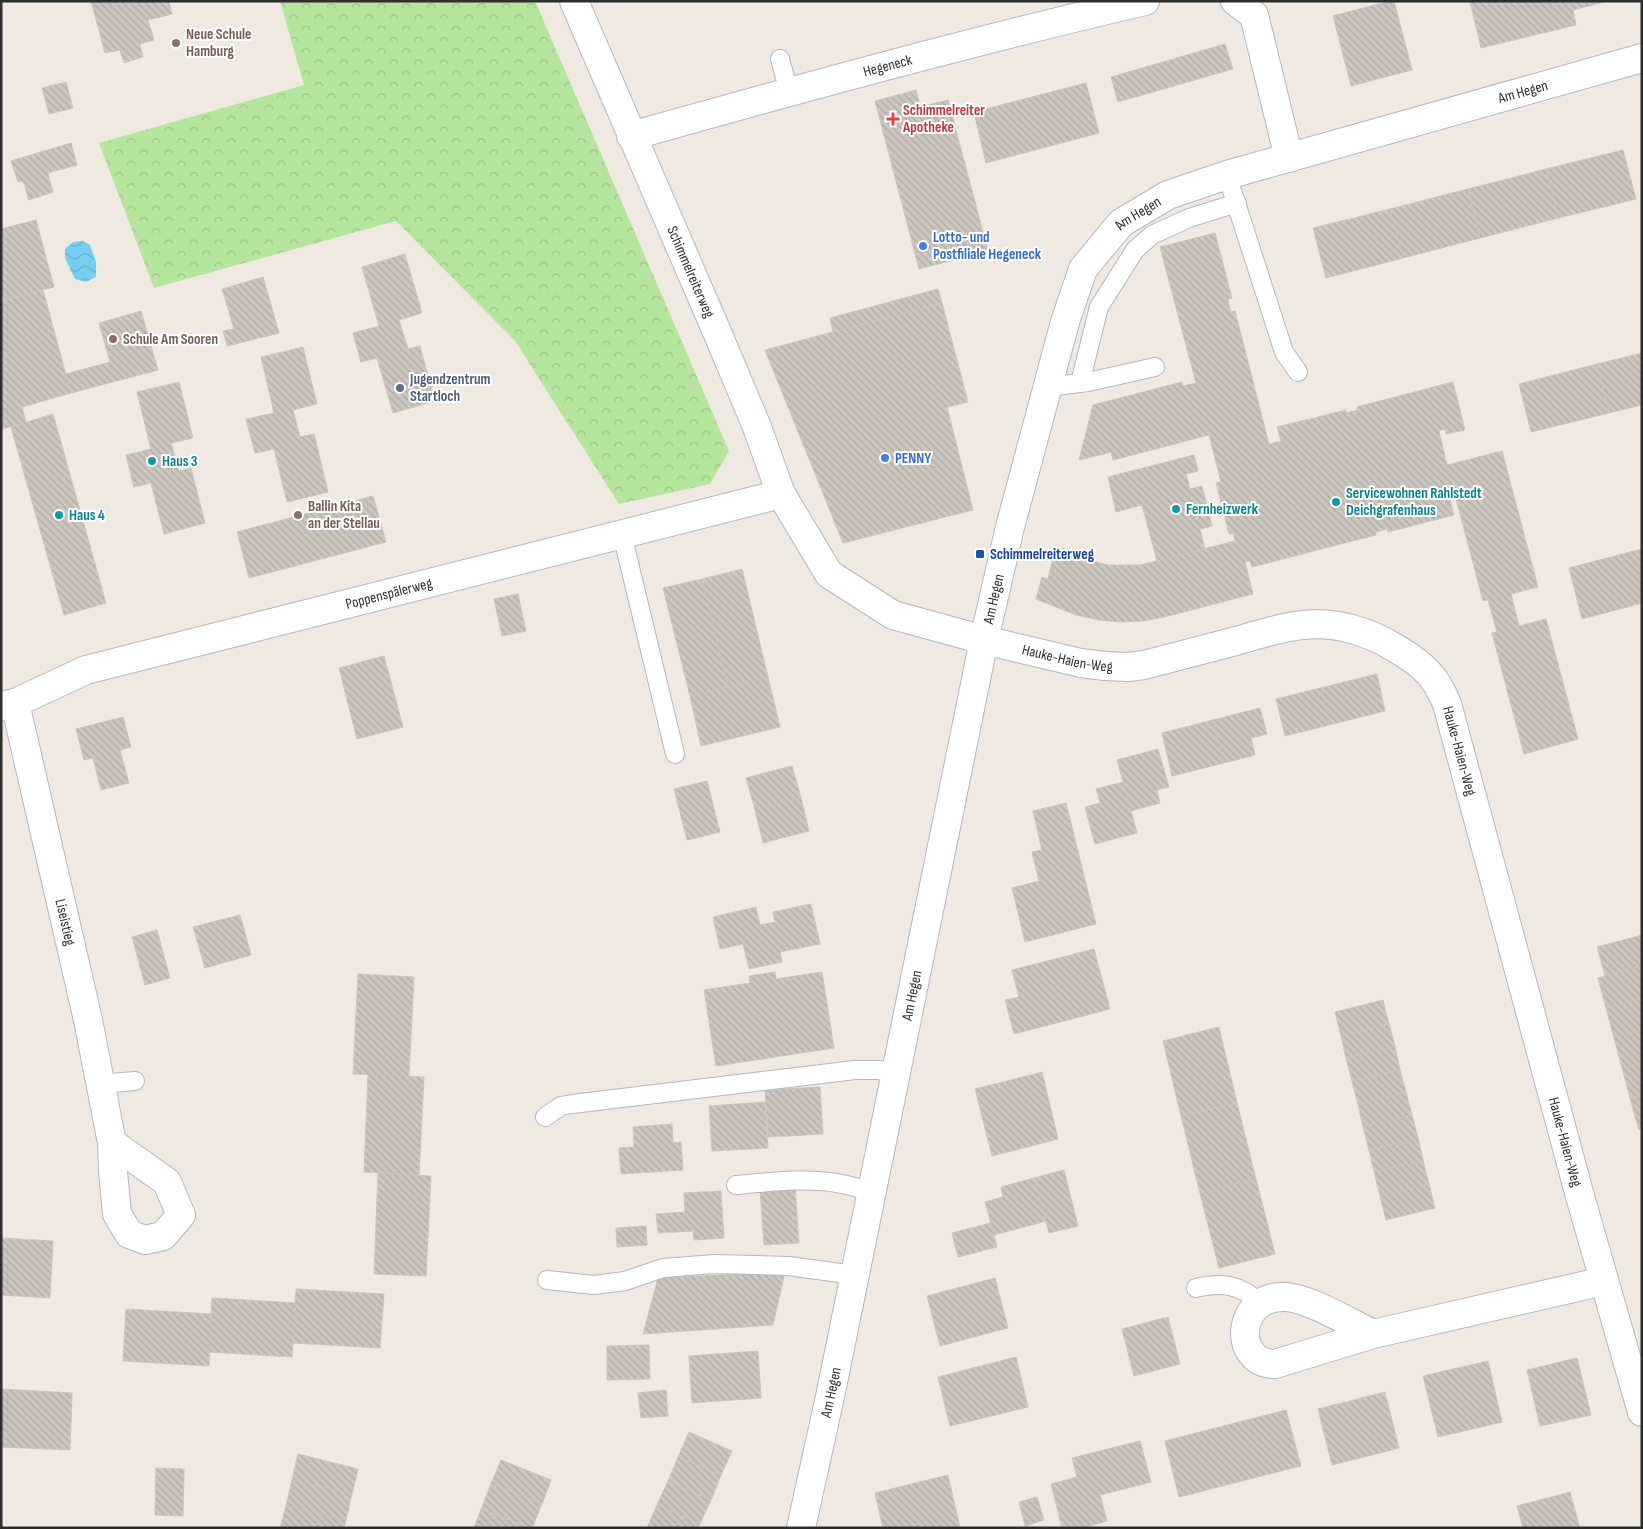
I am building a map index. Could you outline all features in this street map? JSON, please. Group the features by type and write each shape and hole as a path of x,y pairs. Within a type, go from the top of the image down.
{"street":[{"name":"Schimmelreiterweg","path":"574,1 757,427 781,494 829,574 893,615 984,640"},
{"name":"Hegeneck","path":"631,136 789,92 1145,1"},
{"path":"1235,1 1254,15 1289,158"},
{"name":"Am Hegen","path":"801,1528 897,1073 984,640 1010,527 1047,387 1065,322 1084,269 1121,224 1168,195 1228,175 1642,58"},
{"name":"Poppenspälerweg","path":"8,705 86,670 781,494"},
{"name":"Hauke-Haien-Weg","path":"984,640 1081,663 1128,667 1144,665 1277,630 1319,624 1352,629 1369,635 1389,644 1424,667 1441,689 1447,704 1604,1281 1642,1412"},
{"name":"Liseistieg","path":"8,705 88,1020 112,1143"},
{"path":"1373,1334 1307,1302 1288,1297 1278,1297 1260,1304 1252,1310 1246,1320 1245,1329 1248,1346 1252,1355 1263,1363 1275,1364 1373,1334 1604,1281"}],"lane":[{"path":"780,59 789,92"},
{"path":"1228,175 1284,352 1298,372"},
{"path":"1080,383 1099,307 1135,250 1152,235 1166,228 1189,218 1237,203"},
{"path":"1047,387 1080,383 1155,367"},
{"path":"622,534 675,754"},
{"path":"545,1117 561,1106 572,1104 856,1070 878,1070 897,1073"},
{"path":"100,1084 135,1081"},
{"path":"736,1184 814,1181 840,1183 872,1192"},
{"path":"547,1280 594,1284 625,1282 663,1268 715,1264 788,1266 855,1275"},
{"path":"1196,1288 1212,1284 1226,1284 1248,1293 1260,1304"}],"green space":[{"path":"280,1 535,1 729,451 710,484 619,504 515,341 396,221 154,288 99,143 304,85"}],"water":[{"path":"83,241 90,245 96,262 96,277 86,282 75,279 65,258 65,249 73,242"}],"building":[{"path":"91,1 169,1 172,14 148,20 154,40 140,44 143,57 124,63 120,50 105,53"},
{"path":"1394,1 1412,70 1351,86 1333,16"},
{"path":"1470,1 1608,1 1573,10 1576,25 1481,48"},
{"path":"1225,44 1233,69 1118,102 1111,77"},
{"path":"66,82 73,108 49,114 42,88"},
{"path":"1086,83 1099,133 986,163 974,112"},
{"path":"916,90 920,107 948,100 988,251 919,269 875,101"},
{"path":"71,143 77,165 48,173 53,192 29,200 23,181 18,182 11,161"},
{"path":"1623,150 1636,199 1558,218 1546,169"},
{"path":"1546,169 1558,218 1480,238 1468,189"},
{"path":"1468,189 1480,238 1403,258 1390,209"},
{"path":"1390,209 1403,258 1326,278 1313,228"},
{"path":"36,220 54,287 4,300 1,289 1,229"},
{"name":"Servicewohnen Rahlstedt Deichgrafenhaus","path":"1215,233 1232,298 1228,299 1229,305 1231,312 1235,311 1269,444 1281,441 1277,427 1346,410 1346,413 1358,410 1357,407 1453,382 1465,430 1446,434 1445,429 1439,431 1447,465 1502,451 1538,587 1511,594 1519,626 1546,619 1578,739 1524,754 1492,633 1497,632 1488,600 1483,601 1453,487 1447,488 1454,515 1388,532 1387,529 1376,532 1376,535 1252,567 1250,561 1245,562 1253,594 1164,617 1143,621 1120,622 1076,615 1036,599 1042,577 1048,579 1053,558 1057,560 1062,548 1085,559 1108,565 1141,565 1235,541 1233,533 1229,534 1216,483 1221,482 1209,435 1113,460 1111,452 1079,460 1093,405 1182,382 1183,386 1196,383 1160,247"},
{"path":"405,254 422,313 399,320 408,349 420,346 435,401 393,413 377,358 361,362 353,333 379,326 362,267"},
{"path":"263,277 279,333 227,346 223,331 234,329 222,289"},
{"path":"938,289 942,303 833,332 830,318"},
{"path":"43,290 71,393 22,407 26,423 1,429 1,301"},
{"name":"PENNY","path":"942,303 968,402 947,407 973,510 843,543 765,350"},
{"path":"141,311 158,370 71,393 66,374 110,362 99,323"},
{"path":"303,347 317,404 293,410 300,437 314,434 328,492 287,502 274,449 255,453 246,419 274,413 261,357"},
{"path":"1642,353 1642,405 1609,413 1597,364"},
{"path":"1597,364 1609,413 1531,432 1519,384"},
{"name":"Haus 3","path":"179,382 193,438 171,443 179,471 191,468 205,523 164,534 151,483 134,487 126,455 151,449 137,392"},
{"name":"Haus 4","path":"53,414 106,603 64,615 11,427"},
{"name":"Fernheizwerk","path":"1194,455 1198,471 1186,474 1190,489 1202,486 1212,526 1200,529 1205,549 1157,561 1142,505 1116,512 1108,477"},
{"path":"373,496 386,542 249,578 237,532"},
{"path":"1642,549 1642,580 1634,551"},
{"path":"1634,551 1642,580 1642,603 1582,619 1569,568"},
{"path":"742,569 768,677 728,687 702,579"},
{"path":"702,579 728,687 690,696 663,588"},
{"path":"518,594 526,631 502,636 494,599"},
{"path":"384,656 403,727 357,739 339,668"},
{"path":"1377,674 1385,711 1329,725 1321,688"},
{"path":"768,677 780,727 701,746 690,696"},
{"path":"1321,688 1329,725 1285,736 1276,699"},
{"path":"1260,708 1267,734 1251,738 1255,755 1224,763 1213,720"},
{"path":"123,717 131,747 120,750 129,783 101,790 93,758 84,760 76,729"},
{"path":"1213,720 1224,763 1172,776 1162,733"},
{"path":"1158,749 1169,787 1157,790 1160,803 1131,811 1117,760"},
{"path":"792,766 801,798 755,810 746,778"},
{"path":"707,781 720,832 687,840 674,789"},
{"path":"1123,782 1137,833 1095,844 1085,807 1100,803 1096,789"},
{"path":"801,798 809,831 763,843 755,810"},
{"path":"1066,803 1096,924 1025,942 1012,888 1039,881 1032,852 1042,850 1033,811"},
{"path":"811,904 820,944 780,952 782,962 749,969 743,944 720,949 713,917 756,907 760,925 775,922 773,912"},
{"path":"240,915 251,955 205,968 193,927"},
{"path":"157,930 170,978 145,985 132,937"},
{"path":"1642,935 1642,966 1605,976 1597,947"},
{"path":"1094,949 1110,1009 1014,1034 1005,1000 1019,997 1012,970"},
{"path":"1641,966 1642,998 1606,1008 1598,978"},
{"path":"775,972 776,979 822,972 834,1048 716,1066 704,990 750,983 749,976"},
{"path":"358,974 414,977 409,1076 353,1074"},
{"path":"1642,998 1642,1030 1614,1038 1606,1008"},
{"path":"1383,1000 1389,1024 1341,1036 1335,1012"},
{"path":"1389,1024 1395,1046 1346,1058 1341,1036"},
{"path":"1219,1027 1237,1103 1181,1116 1163,1041"},
{"path":"1642,1030 1642,1063 1622,1068 1614,1038"},
{"path":"1395,1046 1400,1070 1352,1081 1346,1058"},
{"path":"1642,1063 1642,1095 1630,1098 1622,1068"},
{"path":"1400,1070 1406,1092 1358,1104 1352,1081"},
{"path":"1042,1072 1058,1139 992,1156 975,1089"},
{"path":"368,1074 424,1077 419,1175 364,1172"},
{"path":"820,1087 823,1134 768,1137 765,1090"},
{"path":"1406,1092 1412,1115 1363,1127 1358,1104"},
{"path":"1642,1095 1642,1129 1639,1130 1630,1098"},
{"path":"765,1102 768,1148 712,1151 709,1106"},
{"path":"1237,1103 1256,1179 1200,1193 1181,1116"},
{"path":"1412,1115 1418,1138 1369,1150 1363,1127"},
{"path":"672,1124 673,1143 681,1142 683,1170 621,1174 619,1148 634,1147 633,1127"},
{"path":"1418,1138 1423,1160 1374,1172 1369,1150"},
{"path":"1423,1160 1429,1184 1380,1196 1374,1172"},
{"path":"1064,1170 1078,1226 1049,1233 1034,1178"},
{"path":"378,1173 431,1176 426,1276 374,1274"},
{"path":"1034,1178 1046,1221 994,1235 985,1202 1003,1197 1001,1187"},
{"path":"1256,1179 1275,1254 1219,1268 1200,1193"},
{"path":"1429,1184 1435,1208 1386,1220 1380,1196"},
{"path":"795,1187 799,1243 764,1245 760,1190"},
{"path":"721,1191 724,1238 694,1240 693,1231 658,1233 656,1214 685,1212 684,1193"},
{"path":"991,1223 997,1247 958,1257 952,1233"},
{"path":"646,1226 647,1245 617,1247 616,1228"},
{"path":"1,1238 53,1241 50,1298 1,1295"},
{"path":"785,1272 773,1325 643,1334 658,1278"},
{"path":"995,1278 1008,1328 940,1346 927,1296"},
{"path":"296,1289 384,1294 380,1348 293,1343"},
{"path":"212,1298 296,1303 292,1357 209,1352"},
{"path":"126,1309 211,1314 209,1366 123,1361"},
{"path":"1168,1317 1180,1364 1134,1376 1122,1329"},
{"path":"649,1345 650,1379 607,1380 607,1346"},
{"path":"758,1351 761,1398 692,1403 689,1356"},
{"path":"1016,1357 1028,1407 950,1426 938,1377"},
{"path":"1577,1358 1591,1415 1540,1426 1527,1370"},
{"path":"1488,1361 1502,1422 1438,1437 1423,1376"},
{"path":"1,1389 72,1393 70,1450 1,1447"},
{"path":"666,1390 668,1416 641,1418 638,1393"},
{"path":"1385,1392 1399,1448 1332,1465 1318,1409"},
{"path":"1286,1410 1301,1466 1179,1497 1165,1441"},
{"path":"689,1432 732,1451 721,1475 678,1457"},
{"path":"1140,1441 1151,1482 1100,1495 1107,1521 1082,1528 1062,1528 1051,1484 1077,1477 1072,1458"},
{"path":"298,1454 358,1469 352,1494 292,1480"},
{"path":"678,1457 721,1475 711,1500 668,1481"},
{"path":"501,1460 551,1480 542,1504 491,1484"},
{"path":"156,1468 184,1469 183,1516 155,1515"},
{"path":"948,1475 960,1528 883,1528 875,1493"},
{"path":"292,1480 352,1494 346,1520 286,1506"},
{"path":"668,1481 711,1500 700,1524 657,1505"},
{"path":"491,1484 542,1504 532,1528 481,1509"},
{"path":"1570,1492 1580,1528 1523,1528 1517,1506"},
{"path":"1037,1497 1044,1520 1025,1526 1019,1502"},
{"path":"657,1505 700,1524 698,1528 647,1528"},
{"path":"286,1506 346,1520 344,1528 280,1528"},
{"path":"481,1509 530,1528 474,1528"}],"place":[{"name":"Neue Schule Hamburg","path":"176,43"},
{"name":"Schimmelreiter Apotheke","path":"893,119"},
{"name":"Lotto- und Postfiliale Hegeneck","path":"923,246"},
{"name":"Schule Am Sooren","path":"113,339"},
{"name":"Jugendzentrum Startloch","path":"400,388"},
{"name":"PENNY","path":"885,458"},
{"name":"Haus 3","path":"152,461"},
{"name":"Servicewohnen Rahlstedt Deichgrafenhaus","path":"1336,502"},
{"name":"Fernheizwerk","path":"1176,509"},
{"name":"Haus 4","path":"59,515"},
{"name":"Ballin Kita an der Stellau","path":"298,515"},
{"name":"Schimmelreiterweg","path":"980,554"}]}
